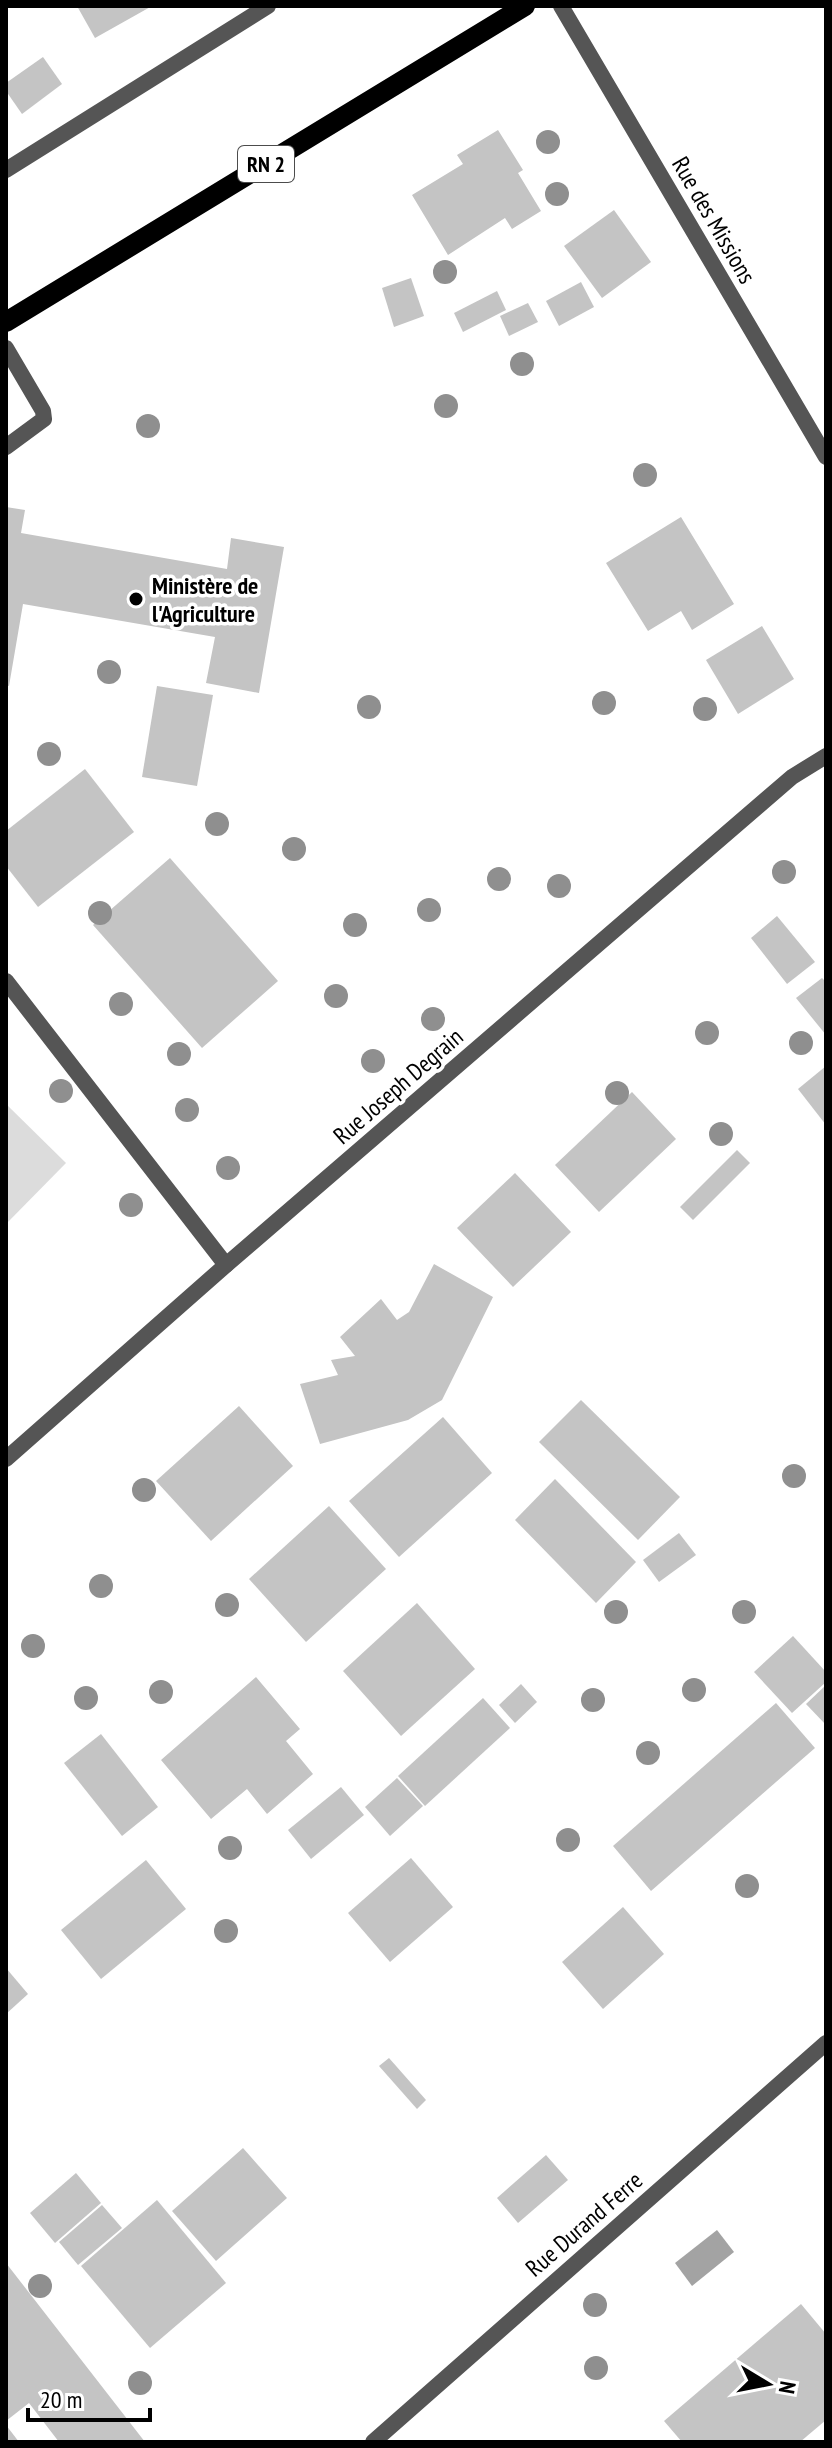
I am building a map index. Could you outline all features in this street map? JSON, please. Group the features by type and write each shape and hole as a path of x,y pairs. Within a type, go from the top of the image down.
{"main road":[{"name":"RN 2","path":"6,322 525,6"}],"street":[{"path":"6,170 268,6"},
{"name":"Rue des Missions","path":"561,6 826,457"},
{"path":"6,348 43,411 44,419 6,447"},
{"name":"Rue Joseph Degrain","path":"6,1459 792,777 826,756"},
{"path":"6,981 226,1265"},
{"name":"Rue Durand Ferre","path":"373,2442 826,2043"}],"shaded area":[{"path":"6,1104 66,1163 6,1224"},
{"path":"717,2230 734,2252 692,2286 675,2263"}],"building":[{"path":"77,6 152,6 95,38"},
{"path":"43,57 62,84 22,114 6,91 6,83"},
{"path":"498,130 523,170 518,173 541,211 512,229 505,218 448,255 412,195 463,164 457,155"},
{"path":"614,210 651,262 602,298 564,246"},
{"path":"411,278 424,316 394,327 382,288"},
{"path":"581,282 594,307 559,326 546,301"},
{"path":"497,291 506,310 463,332 454,313"},
{"path":"528,303 538,322 509,336 500,316"},
{"path":"6,507 25,510 21,533 227,569 231,538 284,547 259,693 206,683 215,637 23,604 9,686 6,685"},
{"path":"681,517 734,604 692,630 681,611 648,631 606,563"},
{"path":"762,626 794,679 738,714 706,660"},
{"path":"157,686 213,695 197,786 142,777"},
{"path":"85,769 134,832 38,907 6,866 6,831"},
{"path":"170,858 278,981 202,1048 93,925"},
{"path":"777,916 815,962 787,984 751,938"},
{"path":"822,978 826,982 826,1035 796,998"},
{"path":"826,1066 826,1125 798,1089"},
{"path":"632,1092 676,1139 599,1212 555,1165"},
{"path":"737,1150 750,1163 693,1220 680,1207"},
{"path":"515,1173 571,1232 513,1287 457,1228"},
{"path":"434,1264 493,1297 442,1400 408,1420 320,1444 300,1384 338,1375 331,1360 355,1356 340,1337 381,1299 397,1320 409,1312"},
{"path":"581,1400 680,1497 638,1540 539,1442"},
{"path":"239,1406 293,1466 211,1541 156,1481"},
{"path":"443,1417 492,1473 399,1557 349,1501"},
{"path":"555,1479 636,1562 596,1603 515,1520"},
{"path":"329,1506 386,1569 306,1642 249,1579"},
{"path":"679,1533 696,1555 659,1582 643,1560"},
{"path":"417,1603 475,1669 401,1736 343,1671"},
{"path":"793,1636 826,1672 826,1682 792,1713 754,1672"},
{"path":"256,1677 300,1729 286,1741 313,1774 267,1814 247,1789 211,1819 161,1760"},
{"path":"521,1684 537,1702 515,1723 499,1705"},
{"path":"826,1685 826,1725 806,1704"},
{"path":"483,1698 510,1728 425,1806 398,1776"},
{"path":"776,1703 815,1748 651,1891 613,1846"},
{"path":"101,1734 158,1807 122,1836 64,1763"},
{"path":"397,1778 423,1806 390,1836 365,1807"},
{"path":"341,1787 364,1815 311,1859 288,1830"},
{"path":"411,1858 453,1907 390,1962 348,1913"},
{"path":"146,1860 186,1909 101,1979 61,1930"},
{"path":"623,1907 664,1954 603,2009 562,1962"},
{"path":"6,1968 28,1994 6,2014"},
{"path":"389,2058 426,2100 417,2109 379,2066"},
{"path":"243,2148 287,2198 216,2261 172,2211"},
{"path":"546,2155 568,2180 518,2223 497,2198"},
{"path":"76,2173 101,2203 55,2243 30,2213"},
{"path":"157,2200 226,2283 150,2348 81,2266"},
{"path":"102,2205 122,2228 78,2265 59,2242"},
{"path":"6,2263 145,2442 59,2442 29,2403 6,2421"},
{"path":"801,2304 826,2334 826,2420 800,2442 682,2442 664,2421"},
{"path":"6,2425 19,2442 6,2442"}],"place":[{"name":"Ministère de l'Agriculture","path":"136,599"}]}
